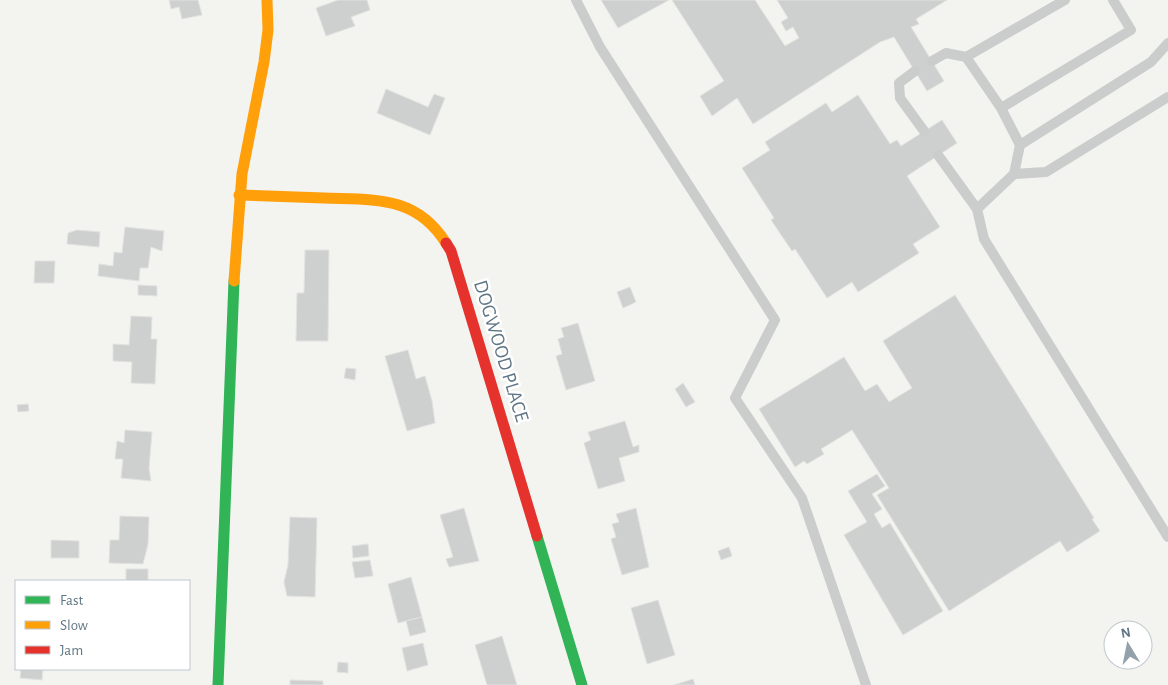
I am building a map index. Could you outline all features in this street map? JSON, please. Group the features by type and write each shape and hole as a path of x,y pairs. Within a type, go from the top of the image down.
{"street":[{"path":"218,685 230,337 240,196 264,62 268,30 267,0"},
{"name":"DOGWOOD PLACE","path":"240,196 382,200 404,205 423,216 440,232 451,251 582,685"}],"lane":[{"path":"576,0 600,47 775,320 735,398 802,498 866,685"},
{"path":"932,61 946,53 966,57 1065,0"},
{"path":"1001,108 1131,30 1113,0"},
{"path":"1020,145 1150,62 1168,43"},
{"path":"966,57 1001,108 1020,145 1014,174 977,208"},
{"path":"915,71 899,83 900,98 924,131"},
{"path":"1014,174 1046,172 1168,97"},
{"path":"938,155 977,208 984,239 1168,537"}],"building":[{"path":"169,0 198,0 202,15 182,19 179,7 171,9"},
{"path":"338,0 367,0 370,10 351,17 355,26 326,36 316,8"},
{"path":"601,0 669,0 618,28"},
{"path":"672,0 755,0 785,46 799,38 793,27 786,31 781,22 788,18 777,0 947,0 916,19 919,24 911,27 944,81 927,91 894,37 880,42 753,124 737,98 712,116 700,96 724,81"},
{"path":"386,89 428,107 434,94 445,98 430,135 377,113"},
{"path":"858,95 890,144 897,140 901,146 942,120 957,143 907,176 940,227 913,244 919,253 858,292 852,282 827,298 795,249 792,251 771,220 774,218 742,168 770,150 765,142 826,103 832,112"},
{"path":"125,227 164,231 162,251 151,247 148,268 140,268 139,281 98,276 99,264 113,266 114,252 122,253"},
{"path":"77,230 100,232 99,247 67,244 68,233"},
{"path":"305,250 329,250 328,341 296,341 297,293 304,293"},
{"path":"35,261 55,261 54,283 34,283"},
{"path":"138,285 157,286 157,296 138,295"},
{"path":"630,287 636,302 623,308 617,292"},
{"path":"955,295 1094,518 1092,519 1100,531 1067,552 1060,541 949,611 877,495 889,488 852,430 821,449 824,454 807,464 804,461 795,467 759,409 844,357 865,391 877,384 889,402 912,388 883,341"},
{"path":"131,316 152,317 151,339 157,339 155,384 131,383 132,362 113,361 113,344 129,345"},
{"path":"578,323 595,381 566,390 556,356 562,354 558,339 564,337 561,328"},
{"path":"408,350 416,379 425,376 432,401 435,423 407,431 385,356"},
{"path":"346,368 356,369 355,380 344,378"},
{"path":"683,383 695,402 686,407 675,389"},
{"path":"28,404 29,411 18,412 17,405"},
{"path":"625,421 633,447 639,445 639,452 619,458 625,481 598,489 584,443 591,440 588,432"},
{"path":"125,430 152,432 149,468 151,481 121,478 123,459 115,459 117,441 124,443"},
{"path":"877,474 885,486 872,494 882,509 874,514 882,528 890,523 943,611 903,635 844,535 867,522 848,491"},
{"path":"464,508 479,561 449,567 446,559 453,557 440,515"},
{"path":"636,508 649,567 622,575 611,539 616,537 612,524 619,522 616,514"},
{"path":"120,516 149,517 148,544 143,564 109,563 110,540 119,540"},
{"path":"290,517 317,518 315,597 287,596 284,582 288,565"},
{"path":"51,540 79,541 79,558 51,558"},
{"path":"368,544 369,556 353,558 352,546"},
{"path":"729,547 732,556 721,560 718,551"},
{"path":"370,560 373,576 355,578 352,562"},
{"path":"126,569 148,569 148,580 126,580"},
{"path":"411,577 422,617 398,623 388,584"},
{"path":"658,600 675,655 647,664 631,608"},
{"path":"422,617 426,632 410,636 406,621"},
{"path":"502,636 517,685 487,685 475,645"},
{"path":"423,643 428,665 407,671 402,648"},
{"path":"338,662 348,663 348,673 337,672"},
{"path":"21,670 43,670 42,680 20,678"},
{"path":"693,679 695,685 674,685"},
{"path":"290,680 323,681 323,685 290,685"}],"traffic: fast":[{"path":"218,685 234,281"},
{"path":"537,536 582,685"}],"traffic: slow":[{"path":"234,281 242,174 264,62 268,30 267,0"},
{"path":"239,195 360,199 392,203 407,208 421,216 434,227 446,243"}],"traffic: jam":[{"path":"446,243 451,251 537,536"}]}
